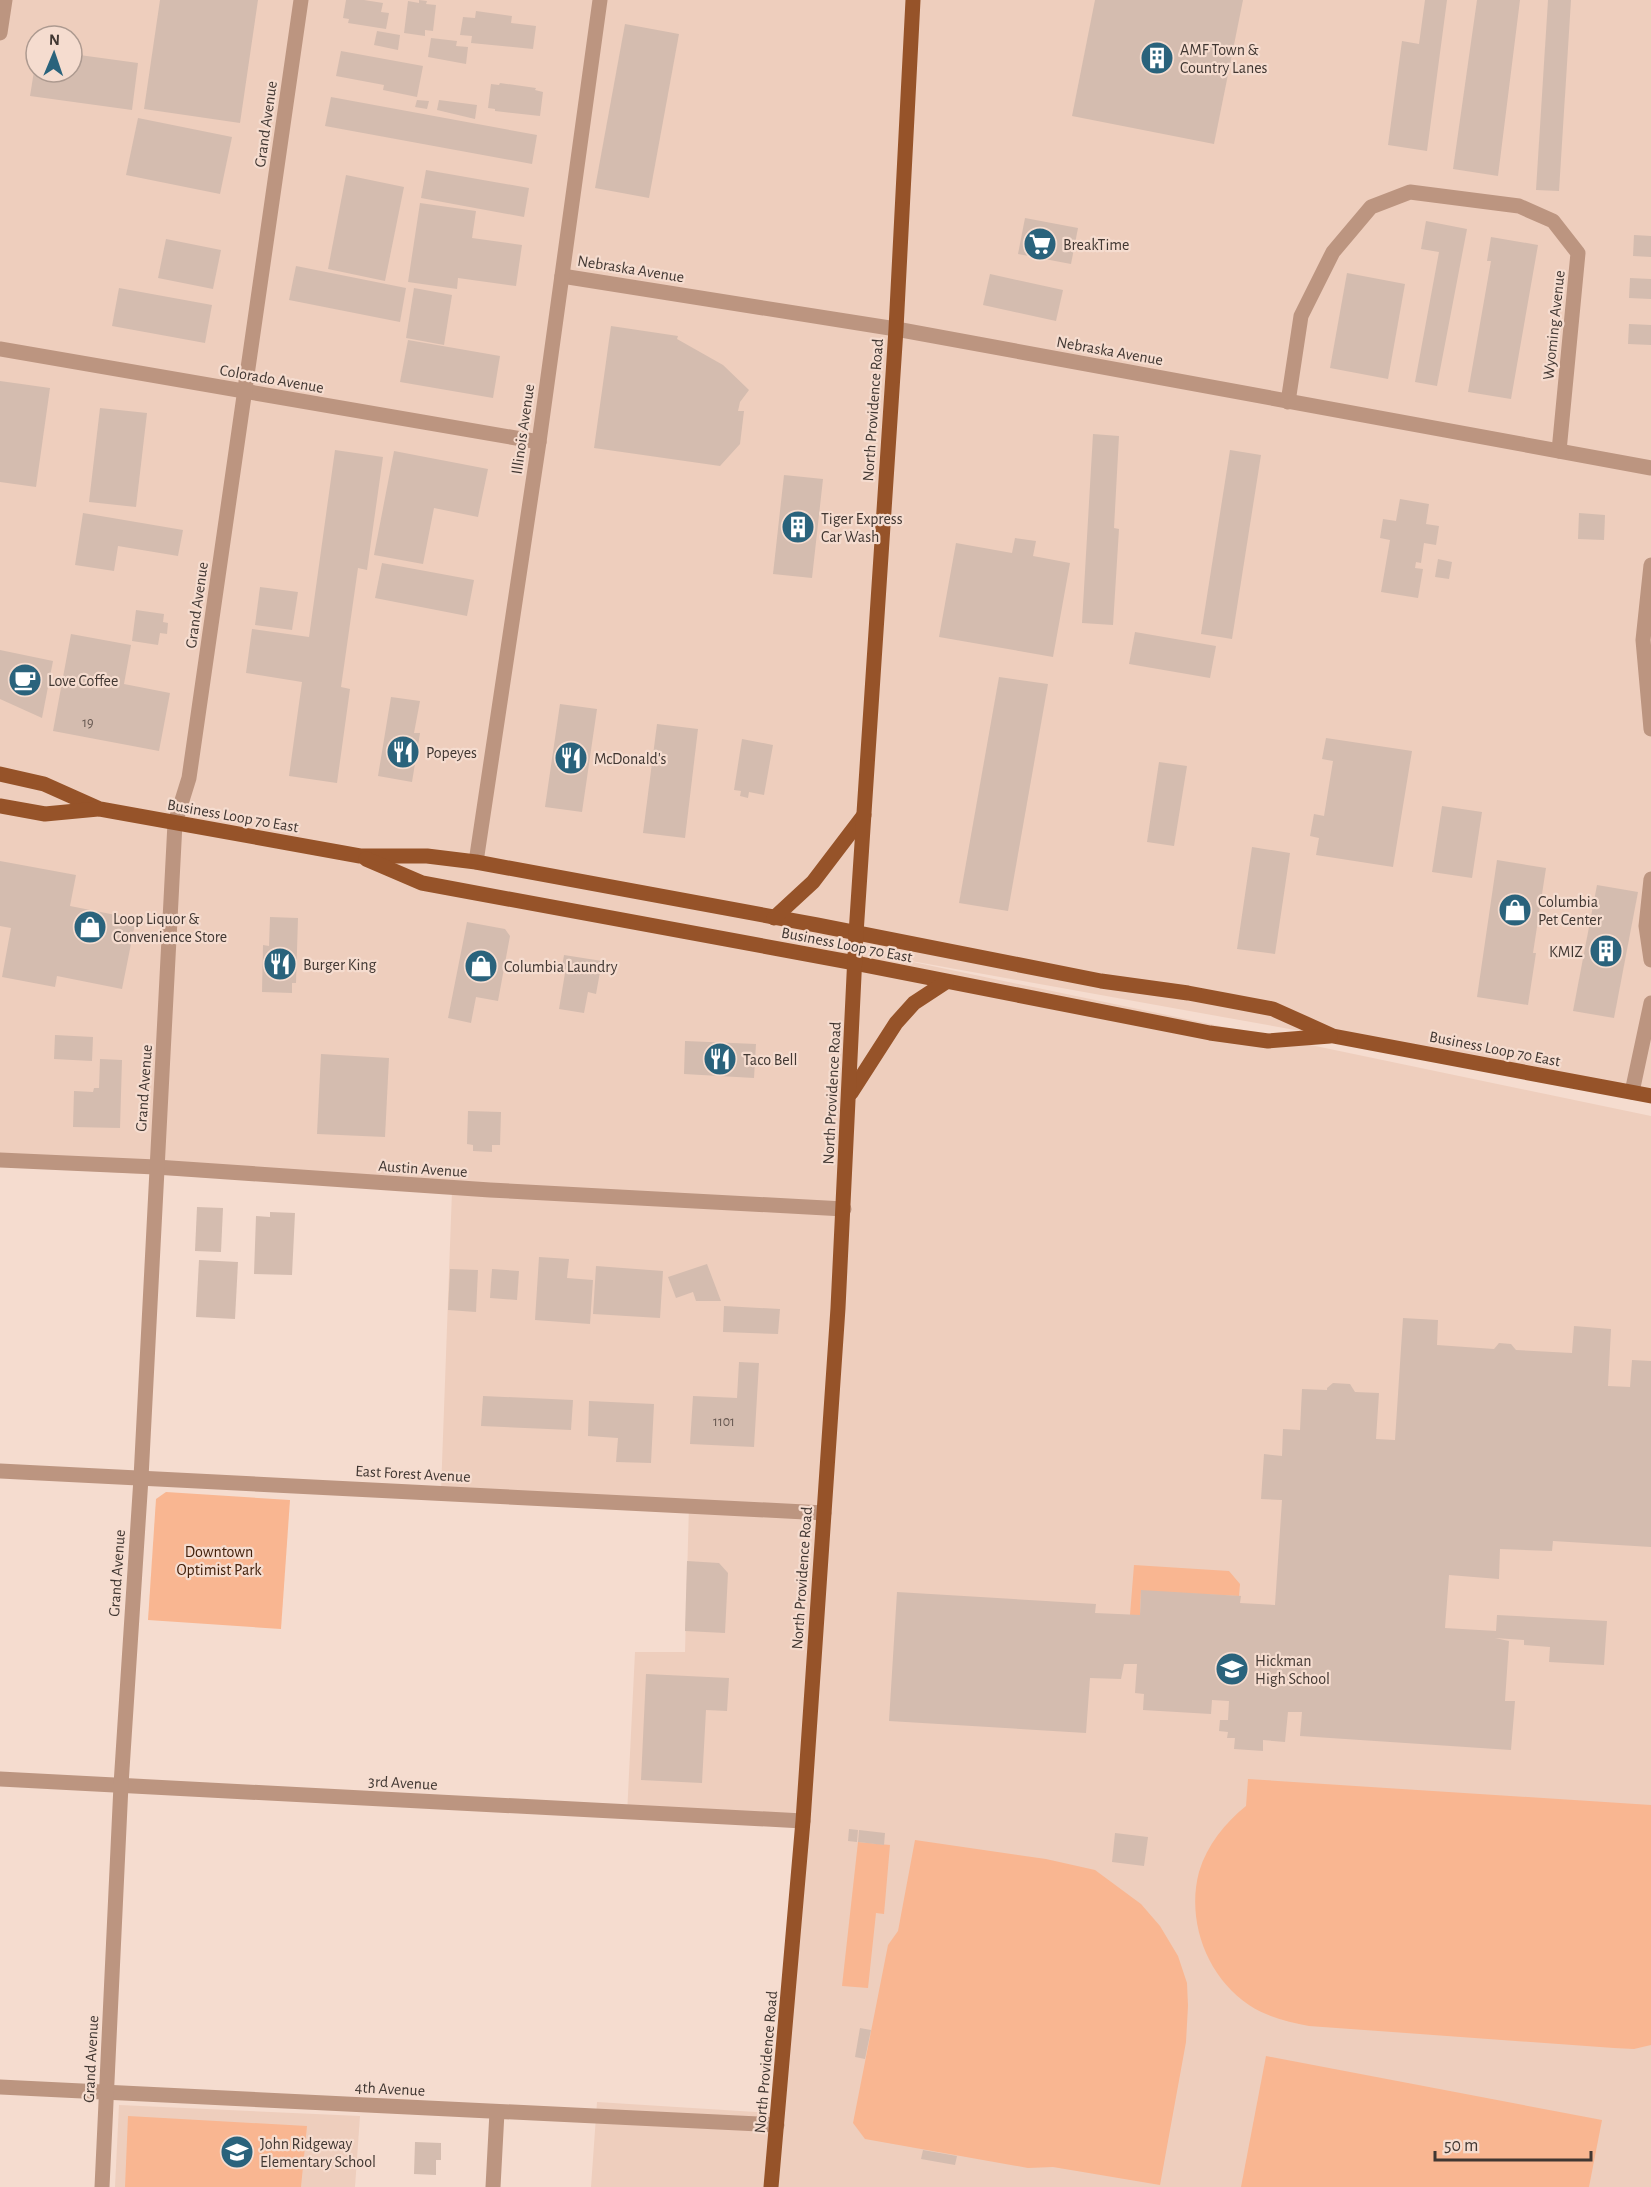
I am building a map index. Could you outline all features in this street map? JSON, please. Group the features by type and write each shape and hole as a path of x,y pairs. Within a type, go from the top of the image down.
{"main road":[{"name":"North Providence Road","path":"771,2187 804,1821 844,1209 856,934 896,329 913,0"},
{"name":"Business Loop 70 East","path":"0,774 45,784 100,809 360,856 427,856 476,862 1101,981 1188,993 1273,1009 1333,1036 1651,1096"},
{"name":"Business Loop 70 East","path":"0,807 45,814 100,809"},
{"path":"774,918 813,882 864,815"},
{"name":"Business Loop 70 East","path":"360,856 422,883 855,963 1210,1033 1268,1041 1333,1036"},
{"path":"850,1096 896,1023 914,1003 946,982"}],"street":[{"path":"0,33 5,0"},
{"name":"Grand Avenue","path":"102,2187 121,1785 141,1478 175,823 189,778 301,0"},
{"name":"Illinois Avenue","path":"476,862 539,442 600,0"},
{"name":"Wyoming Avenue","path":"1288,402 1301,316 1333,252 1371,207 1410,192 1519,206 1553,221 1578,253 1559,451"},
{"name":"Nebraska Avenue","path":"562,276 896,329 1651,468"},
{"name":"Colorado Avenue","path":"0,350 539,442"},
{"path":"1651,565 1643,640 1651,729"},
{"path":"1651,879 1646,926 1651,960"},
{"path":"1632,1092 1651,1003"},
{"name":"Austin Avenue","path":"0,1160 156,1167 479,1189 844,1209"},
{"name":"East Forest Avenue","path":"0,1471 824,1513"},
{"name":"3rd Avenue","path":"0,1779 804,1821"},
{"name":"4th Avenue","path":"0,2087 777,2126"},
{"path":"493,2187 497,2112"}],"shaded area":[{"path":"0,0 1651,0 1651,1094 889,957 1651,1116 1651,2187 591,2187 597,2102 774,2113 799,1826 627,1815 635,1652 685,1652 689,1505 441,1491 452,1191 0,1166"},
{"name":"John Ridgeway Elementary School","path":"119,2105 360,2116 355,2187 115,2187"}],"green space":[{"name":"Downtown Optimist Park","path":"166,1492 290,1500 281,1629 148,1620 156,1499"},
{"path":"1134,1565 1229,1571 1240,1584 1239,1596 1141,1591 1140,1615 1130,1615"},
{"path":"1248,1779 1651,1805 1651,2045 1634,2049 1614,2048 1309,2026 1263,2013 1249,2005 1234,1993 1211,1964 1203,1946 1195,1910 1202,1862 1218,1835 1246,1806"},
{"path":"915,1840 1046,1859 1095,1870 1141,1904 1160,1926 1178,1956 1187,1983 1188,2006 1186,2042 1160,2185 1053,2167 1028,2168 865,2139 853,2123 888,1945 898,1931"},
{"path":"858,1842 890,1845 884,1914 876,1913 868,1988 842,1986"},
{"path":"1266,2056 1602,2120 1589,2187 1241,2187"},
{"name":"John Ridgeway Elementary School","path":"128,2116 307,2126 301,2187 125,2187"}],"building":[{"path":"160,0 258,0 240,123 144,109"},
{"path":"346,0 383,3 381,12 389,13 386,29 348,23 349,19 343,18"},
{"path":"419,0 427,1 426,4 436,5 433,31 425,30 425,36 404,33 408,1 419,3"},
{"name":"AMF Town & Country Lanes","path":"1095,0 1243,0 1214,144 1072,116"},
{"path":"1425,0 1447,0 1427,151 1388,145 1402,41 1419,44"},
{"path":"1477,0 1520,0 1498,176 1453,169"},
{"path":"1548,0 1571,0 1559,191 1536,190"},
{"path":"476,11 512,16 511,23 536,26 533,49 471,43 472,36 460,35 463,17 475,18"},
{"path":"625,24 679,34 649,198 595,188"},
{"path":"377,31 400,35 398,50 374,45"},
{"path":"431,38 457,41 456,46 468,47 466,64 428,57"},
{"path":"341,51 423,66 417,97 383,90 384,85 336,76"},
{"path":"84,56 138,63 132,110 30,96 32,84 84,84"},
{"path":"500,83 536,88 535,90 543,92 540,116 495,111 495,109 488,108 491,84 499,85"},
{"path":"331,97 537,135 532,164 325,126"},
{"path":"417,100 429,101 427,109 415,107"},
{"path":"439,100 477,105 475,119 437,110"},
{"path":"138,118 232,137 220,194 126,175"},
{"path":"426,170 529,188 524,217 421,198"},
{"path":"346,175 404,187 385,281 328,269"},
{"path":"420,203 476,211 472,238 522,245 516,286 458,278 457,289 408,282"},
{"path":"1025,218 1078,228 1071,264 1018,254"},
{"path":"1426,221 1467,229 1437,386 1415,382 1439,252 1421,249"},
{"path":"1634,235 1651,236 1651,257 1633,256"},
{"path":"1491,237 1538,245 1511,399 1468,392 1491,261 1487,261"},
{"path":"166,239 221,250 213,289 158,278"},
{"path":"296,266 406,288 400,322 289,300"},
{"path":"1347,273 1405,284 1388,379 1330,368"},
{"path":"990,274 1063,290 1056,321 983,305"},
{"path":"1630,278 1651,279 1651,299 1629,298"},
{"path":"119,288 212,305 205,343 112,326"},
{"path":"414,288 452,295 444,345 406,338"},
{"path":"1629,324 1651,325 1651,345 1628,344"},
{"path":"611,326 678,336 677,339 723,365 749,390 740,402 738,411 744,411 740,444 720,466 594,448"},
{"path":"408,340 500,356 493,398 400,382"},
{"path":"0,381 50,388 36,487 0,482"},
{"path":"100,408 147,413 136,507 89,502"},
{"path":"1093,434 1119,436 1114,528 1119,529 1113,625 1082,623"},
{"path":"335,450 383,457 367,570 358,568 341,687 350,689 337,783 289,776 302,682 246,673 252,629 309,637"},
{"path":"1230,450 1261,455 1232,639 1201,634"},
{"path":"394,451 488,469 478,517 434,508 423,564 374,555"},
{"name":"Tiger Express Car Wash","path":"784,475 823,479 812,578 773,574"},
{"path":"1400,499 1429,504 1426,524 1439,526 1436,545 1424,543 1421,563 1416,562 1415,568 1423,569 1418,598 1381,592 1390,540 1380,538 1383,519 1396,521"},
{"path":"83,513 183,530 178,556 118,546 114,571 75,565"},
{"path":"1579,513 1605,515 1604,540 1578,539"},
{"path":"1015,538 1036,541 1033,556 1070,563 1053,657 939,637 956,543 1012,553"},
{"path":"1438,559 1452,562 1449,579 1435,577"},
{"path":"382,563 474,580 467,616 375,598"},
{"path":"260,587 298,592 292,630 255,625"},
{"path":"136,610 164,614 163,622 168,623 167,634 160,633 158,645 132,641"},
{"path":"1135,632 1216,646 1210,678 1129,664"},
{"path":"71,634 131,645 124,684 170,693 159,751 53,731"},
{"name":"Love Coffee","path":"0,650 53,661 42,718 0,699"},
{"path":"999,677 1048,684 1008,911 959,903"},
{"path":"391,697 420,701 414,733 420,733 412,782 378,776"},
{"name":"McDonald's","path":"560,704 597,709 582,812 545,807"},
{"path":"657,724 698,729 685,838 643,833"},
{"path":"1326,738 1412,751 1393,867 1316,855 1319,838 1310,836 1314,814 1324,816 1333,761 1322,759"},
{"path":"742,739 773,745 764,795 749,792 748,798 740,796 741,791 734,790"},
{"path":"1159,762 1187,766 1174,846 1147,842"},
{"path":"1442,806 1482,812 1472,878 1432,872"},
{"path":"1252,847 1290,853 1275,954 1237,949"},
{"name":"Columbia Pet Center","path":"1497,860 1546,868 1533,953 1536,953 1528,1005 1477,997"},
{"path":"0,861 76,875 70,906 136,919 122,989 57,976 55,987 2,977 11,928 0,926"},
{"name":"KMIZ","path":"1597,885 1638,892 1614,1018 1573,1011"},
{"name":"Burger King","path":"270,917 298,918 296,983 292,983 292,993 262,992 263,945 269,946"},
{"name":"Columbia Laundry","path":"467,922 505,929 510,936 498,1001 476,997 471,1023 448,1018"},
{"path":"564,955 602,961 596,994 588,992 584,1013 559,1009 565,973 561,973"},
{"path":"55,1035 93,1037 92,1061 54,1059"},
{"name":"Taco Bell","path":"685,1041 756,1044 754,1078 684,1074"},
{"path":"321,1054 389,1058 385,1137 317,1134"},
{"path":"100,1059 122,1060 120,1128 73,1127 74,1091 93,1092 94,1088 99,1088"},
{"path":"468,1111 501,1112 500,1145 492,1145 492,1152 473,1151 473,1145 467,1144"},
{"path":"197,1207 223,1208 221,1252 195,1251"},
{"path":"270,1212 295,1213 292,1275 254,1274 256,1216 270,1217"},
{"path":"539,1257 569,1259 567,1278 593,1280 590,1324 535,1320"},
{"path":"199,1260 238,1262 235,1319 196,1317"},
{"path":"707,1264 721,1301 696,1301 693,1292 676,1298 668,1277"},
{"path":"596,1266 663,1271 660,1318 593,1314"},
{"path":"450,1269 478,1270 476,1312 448,1310"},
{"path":"492,1269 519,1271 517,1300 490,1298"},
{"path":"724,1306 780,1309 778,1334 723,1332"},
{"name":"Hickman High School","path":"1403,1318 1438,1320 1437,1345 1494,1349 1499,1343 1511,1344 1516,1350 1572,1353 1574,1326 1611,1329 1608,1386 1630,1387 1632,1360 1651,1361 1651,1547 1553,1541 1552,1551 1500,1549 1499,1579 1449,1575 1445,1628 1496,1631 1497,1615 1607,1621 1604,1665 1549,1662 1550,1647 1524,1645 1524,1640 1495,1638 1509,1641 1505,1701 1515,1701 1511,1750 1300,1736 1302,1712 1288,1712 1285,1742 1263,1740 1263,1751 1234,1749 1235,1738 1227,1738 1228,1732 1219,1731 1220,1720 1228,1720 1229,1701 1212,1700 1211,1714 1143,1710 1144,1694 1135,1693 1137,1664 1124,1664 1121,1679 1090,1678 1086,1733 889,1721 897,1592 1096,1604 1095,1613 1140,1615 1141,1590 1241,1596 1240,1603 1275,1605 1282,1500 1261,1499 1264,1454 1282,1456 1283,1429 1300,1430 1302,1389 1327,1390 1333,1383 1350,1384 1355,1392 1379,1393 1376,1439 1395,1440"},
{"path":"739,1362 759,1363 754,1447 690,1444 693,1396 737,1398"},
{"path":"483,1396 573,1400 571,1430 481,1426"},
{"path":"589,1401 654,1404 651,1463 616,1462 618,1438 588,1436"},
{"path":"687,1561 719,1563 728,1573 725,1633 685,1631"},
{"path":"646,1674 729,1678 727,1711 706,1710 702,1783 641,1780"},
{"path":"849,1829 858,1830 857,1842 848,1841"},
{"path":"859,1830 885,1833 884,1845 858,1842"},
{"path":"1115,1833 1148,1837 1144,1866 1112,1862"},
{"path":"860,2028 871,2030 865,2059 855,2057"},
{"path":"415,2142 441,2143 441,2160 436,2160 436,2175 414,2174"},
{"path":"923,2150 957,2156 955,2165 921,2159"}],"place":[{"name":"AMF Town & Country Lanes","path":"1157,58"},
{"name":"BreakTime","path":"1040,244"},
{"name":"Tiger Express Car Wash","path":"798,527"},
{"name":"Love Coffee","path":"25,680"},
{"name":"Popeyes","path":"403,752"},
{"name":"McDonald's","path":"571,758"},
{"name":"Columbia Pet Center","path":"1515,910"},
{"name":"Loop Liquor & Convenience Store","path":"90,927"},
{"name":"KMIZ","path":"1606,951"},
{"name":"Burger King","path":"280,964"},
{"name":"Columbia Laundry","path":"481,966"},
{"name":"Taco Bell","path":"720,1059"},
{"name":"Hickman High School","path":"1232,1669"},
{"name":"John Ridgeway Elementary School","path":"237,2152"}]}
